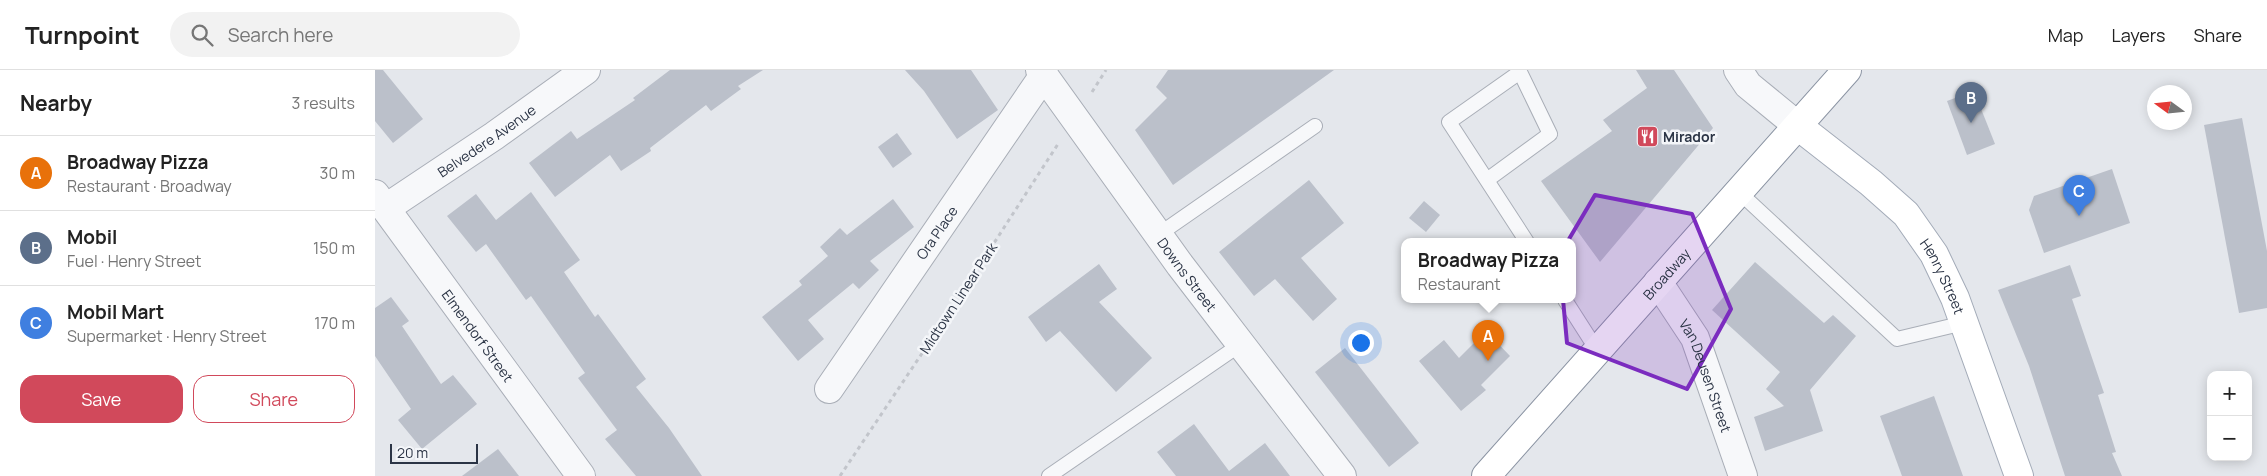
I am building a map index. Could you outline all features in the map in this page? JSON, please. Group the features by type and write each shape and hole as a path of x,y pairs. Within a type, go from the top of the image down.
{"main road":[{"name":"Broadway","path":"1488,475 1847,70"},
{"name":"Henry Street","path":"1798,126 1871,183 1906,214 1934,254 1964,323 2019,476"}],"street":[{"name":"Belvedere Avenue","path":"380,201 494,136 586,70"},
{"path":"1738,70 1748,85 1798,126"},
{"name":"Downs Street","path":"1041,73 1159,235 1342,476"},
{"name":"Ora Place","path":"829,389 1041,73"},
{"name":"Elmendorf Street","path":"380,201 581,476"},
{"name":"Van Deusen Street","path":"1658,282 1695,338 1743,476"}],"lane":[{"path":"1487,180 1550,134 1520,72 1449,122 1524,238"},
{"path":"1159,235 1315,126"},
{"path":"1739,192 1897,339 1964,323"},
{"path":"1567,303 1597,350"},
{"path":"1049,476 1241,344"}],"path":[{"name":"Midtown Linear Park","path":"840,476 943,322 1075,118"}],"highlighted area":[{"path":"1595,195 1692,214 1731,309 1687,389 1567,343 1559,256"}],"building":[{"path":"375,70 383,70 423,119 393,143 375,121"},
{"path":"670,70 763,70 738,86 741,89 711,111 706,105 650,148 651,151 621,171 610,155 555,197 529,163 571,131 577,139 635,100 633,98"},
{"path":"905,70 971,70 998,110 957,139 924,91"},
{"path":"1168,70 1334,70 1173,185 1135,130 1167,98 1156,87"},
{"path":"1636,70 1674,70 1713,128 1600,262 1541,181 1612,131 1603,120 1647,88"},
{"path":"1974,91 1995,144 1967,155 1947,101"},
{"path":"2242,118 2267,251 2267,308 2239,313 2204,125"},
{"path":"897,133 912,154 893,168 878,147"},
{"path":"2112,169 2130,223 2044,253 2029,210 2034,196"},
{"path":"1309,180 1344,223 1301,258 1337,299 1313,321 1275,279 1254,296 1219,252"},
{"path":"531,192 580,260 564,272 595,317 598,314 646,379 636,387 669,428 702,476 636,476 605,439 617,430 578,378 585,373 531,296 526,300 486,244 476,252 447,216 476,194 496,220"},
{"path":"893,199 914,227 870,261 879,270 859,289 853,283 808,320 824,339 798,361 762,317 802,285 799,281 828,256 820,247 840,228 847,235"},
{"path":"1424,201 1440,215 1426,232 1409,218"},
{"path":"1755,262 1824,323 1833,315 1856,336 1810,390 1823,431 1765,451 1754,417 1784,406 1766,389 1780,372 1712,310"},
{"path":"1099,264 1117,289 1099,302 1152,358 1116,392 1060,331 1046,342 1028,317"},
{"path":"2070,265 2081,296 2072,299 2104,393 2098,395 2116,452 2112,453 2122,476 2065,476 2029,366 1998,290"},
{"path":"391,297 409,321 402,326 441,384 453,375 477,404 422,449 398,420 411,409 375,356 375,308"},
{"path":"1486,331 1510,356 1481,385 1486,390 1461,411 1419,361 1444,340 1459,358"},
{"path":"1345,348 1419,443 1389,467 1315,372"},
{"path":"1934,396 1963,476 1902,476 1880,416"},
{"path":"1194,424 1229,471 1265,443 1290,476 1176,476 1157,452"},
{"path":"498,449 519,476 462,476"}],"place":[{"name":"Mobil","path":"1971,123"},
{"name":"Mirador","path":"1647,136"},
{"name":"Mobil Mart","path":"2079,216"},
{"name":"Broadway Pizza","path":"1488,361"}]}
